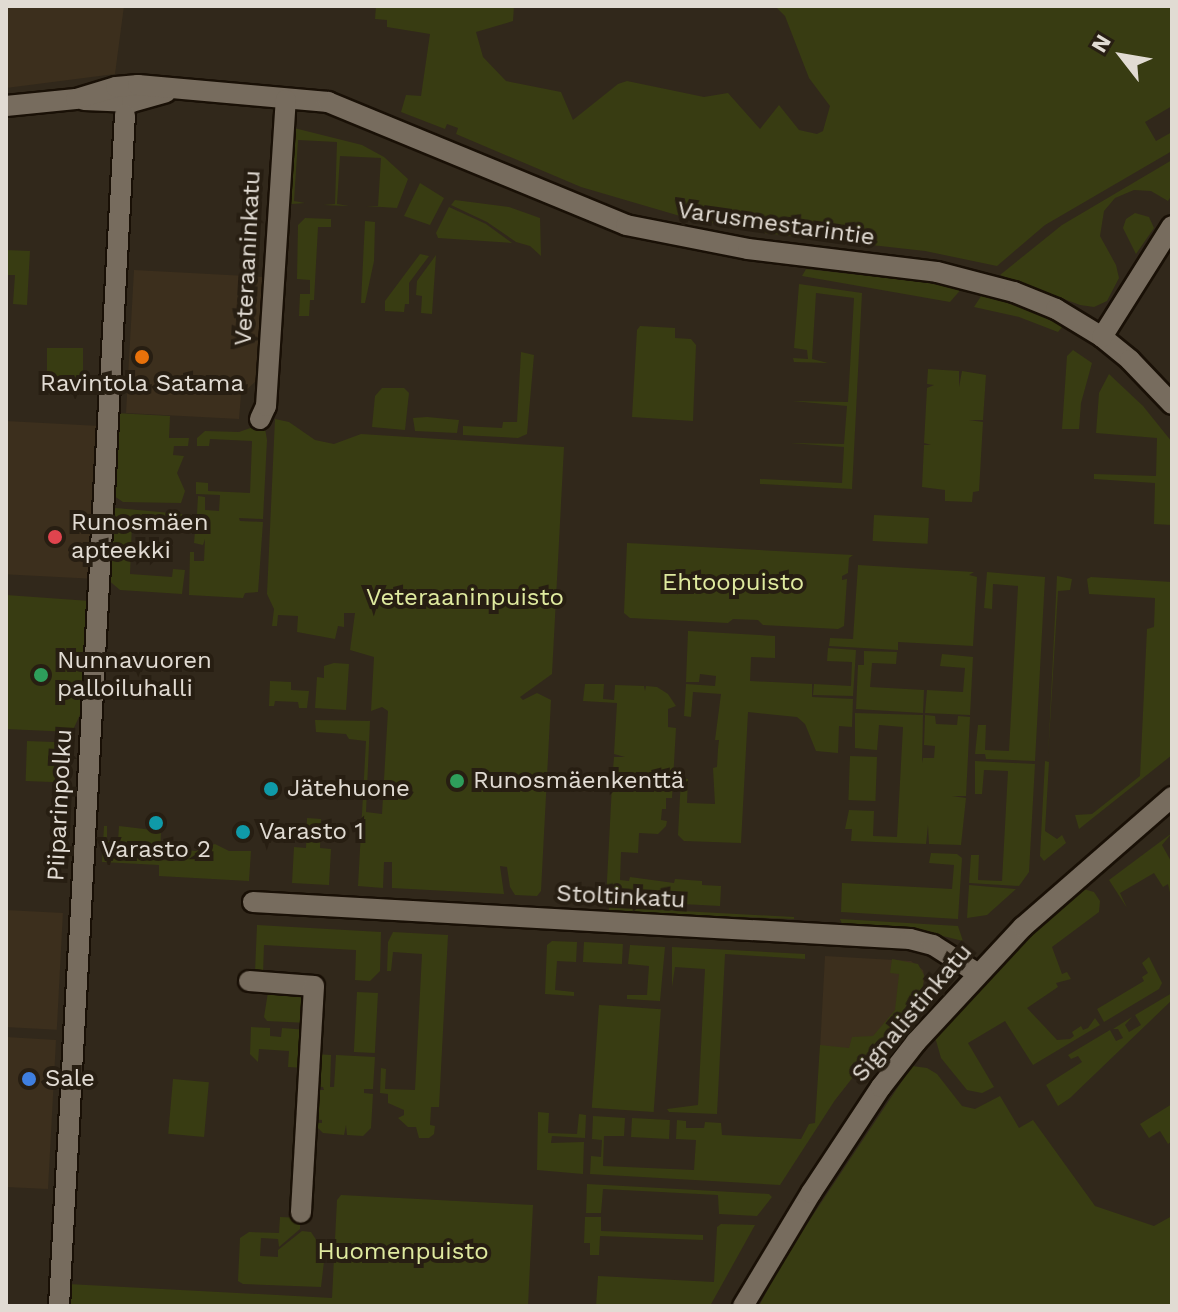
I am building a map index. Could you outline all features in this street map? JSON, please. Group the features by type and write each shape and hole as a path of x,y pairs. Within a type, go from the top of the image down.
{"street":[{"name":"Varusmestarintie","path":"6,106 76,99 132,102 171,91 211,90 286,100 322,114 353,115 626,225 748,249 967,278 1039,301 1102,337 1130,360 1172,404"},
{"name":"Veteraaninkatu","path":"260,419 266,406 286,100"},
{"name":"Piiparinpolku","path":"59,1306 125,115"},
{"path":"1102,337 1172,226"},
{"name":"Signalistinkatu","path":"743,1306 779,1242 881,1087 977,973 1063,890 1172,797"},
{"name":"Stoltinkatu","path":"253,902 910,939 933,945 977,973"},
{"path":"249,981 314,986 301,1213"}],"shaded area":[{"path":"6,6 124,6 115,74 6,88"},
{"path":"134,270 264,277 258,379 241,395 239,419 126,413"},
{"path":"6,421 100,426 92,579 6,574"},
{"path":"6,910 63,913 57,1030 6,1027"},
{"path":"825,956 911,961 923,970 925,979 920,992 835,1100 818,1087"},
{"path":"6,1037 56,1040 48,1189 6,1187"}],"green space":[{"path":"376,6 514,6 513,21 476,32 483,57 506,81 561,92 573,120 618,84 627,81 704,97 728,93 760,129 779,105 799,130 817,134 823,131 830,106 809,78 785,16 775,6 1172,6 1172,106 1145,122 1156,141 1172,132 1172,151 1045,225 997,266 925,251 756,232 680,216 581,187 456,134 458,128 447,124 445,129 401,112 406,95 421,96 430,34 387,27 387,20 375,19"},
{"path":"294,128 362,145 384,157 408,179 397,208 366,206 378,206 381,158 340,156 337,204 349,206 323,205 335,204 337,142 298,140 294,201 305,203 292,204 287,201"},
{"path":"1172,160 1172,195 1168,201 1151,191 1134,190 1115,198 1104,211 1100,236 1116,265 1119,278 1107,301 1094,307 1080,305 1000,275 1062,225"},
{"path":"420,183 444,198 430,225 404,216"},
{"path":"455,200 509,207 540,218 541,256 530,246 516,242 487,222 451,205"},
{"path":"449,207 486,224 512,243 438,238 436,233"},
{"path":"1135,213 1149,217 1154,228 1136,254 1123,228 1126,219"},
{"path":"305,218 331,219 331,227 318,227 314,300 310,300 309,316 299,316 300,294 310,294 310,280 297,279 298,225"},
{"path":"365,221 375,222 374,261 365,303 361,303"},
{"path":"6,250 30,251 27,305 13,304 15,275 6,275"},
{"path":"420,254 429,256 409,283 409,304 405,304 404,312 385,311 385,301"},
{"path":"436,255 432,314 421,313 422,296 416,295 417,281"},
{"path":"806,269 963,287 950,302 802,276"},
{"path":"799,284 862,293 852,489 760,484 760,479 842,483 844,447 790,443 844,444 847,406 792,401 848,402 854,298 816,293 812,359 828,363 794,362 793,358 808,359 807,350 794,348"},
{"path":"983,293 1027,308 1063,326 1058,332 1019,317 974,307"},
{"path":"640,326 675,328 675,338 691,339 696,345 693,421 632,417 637,330"},
{"path":"47,348 83,348 83,380 47,380"},
{"path":"1073,350 1092,363 1081,403 1079,429 1062,429 1067,356"},
{"path":"521,352 534,355 527,434 518,438 463,435 463,426 502,428 503,422 517,422"},
{"path":"928,369 959,371 959,387 962,371 986,375 983,420 969,420 983,422 979,491 973,492 972,502 945,501 945,490 922,487 924,445 931,445 924,443 927,388 934,385 927,384"},
{"path":"1109,374 1143,406 1172,442 1172,525 1154,524 1155,483 1094,479 1094,474 1156,476 1157,438 1096,433 1099,393"},
{"path":"382,388 404,388 409,393 405,430 372,427 375,396"},
{"path":"115,413 170,416 169,438 189,438 188,446 174,446 173,455 184,456 177,473 185,491 181,503 123,502 111,494"},
{"path":"413,418 459,420 457,433 415,431"},
{"name":"Veteraaninpuisto","path":"275,419 289,422 315,440 334,444 361,434 564,447 552,674 520,697 523,700 537,693 551,700 541,891 537,896 515,895 510,887 507,867 500,866 504,894 392,888 392,862 384,862 383,888 358,886 366,741 349,739 346,734 316,732 315,720 370,721 366,812 382,814 388,711 382,707 371,711 374,657 350,650 355,613 344,613 344,627 338,626 335,639 297,632 298,616 278,615 277,626 272,626 274,609 267,594"},
{"path":"264,423 267,440 263,519 239,518 240,521 263,522 258,592 245,593 243,598 189,595 190,552 194,552 194,561 204,561 205,539 203,545 194,543 196,520 206,520 207,516 197,514 198,496 205,497 205,510 219,511 220,495 196,494 196,482 208,483 208,491 250,493 252,441 210,439 209,446 197,446 197,438 205,431 239,432"},
{"path":"112,510 182,514 181,532 177,531 177,525 132,523 130,574 172,577 173,569 185,570 182,594 120,590 107,579"},
{"path":"874,515 929,518 928,544 873,541"},
{"name":"Ehtoopuisto","path":"627,543 853,555 849,558 848,573 842,576 842,580 847,579 844,626 838,629 763,625 758,620 733,619 728,623 630,618 624,613"},
{"name":"Ehtoopuisto","path":"858,565 974,572 969,575 977,577 973,646 898,642 898,650 829,646 830,638 853,639"},
{"path":"987,572 1045,577 1035,761 986,759 985,754 975,754 978,725 986,725 985,750 1009,751 1018,586 993,584 992,609 984,608"},
{"path":"1057,576 1072,579 1070,590 1058,591 1048,757"},
{"path":"1087,579 1172,582 1172,755 1079,829 1075,815 1092,814 1140,776 1147,629 1154,627 1155,598 1089,594"},
{"path":"6,595 90,601 85,704 72,732 6,729"},
{"path":"688,631 775,636 775,658 751,657 750,681 812,684 812,697 853,699 852,727 839,726 838,753 816,751 805,724 797,717 748,712 741,843 684,841 678,835 681,778 688,779 687,803 715,804 713,768 717,767 719,740 715,740 721,694 693,692 691,717 684,716 686,684 715,686 716,676 700,674 699,682 686,682"},
{"path":"828,648 856,650 853,696 813,695 814,684 851,686 852,662 827,661"},
{"path":"864,651 897,652 896,664 872,663 870,687 924,690 923,713 856,709 858,665 864,665"},
{"path":"942,654 973,657 970,715 925,713 927,690 963,692 965,668 940,666"},
{"path":"349,664 346,710 315,708 317,677 324,678 324,666"},
{"path":"270,681 291,682 291,690 309,691 307,708 299,708 298,702 275,701 274,706 269,706"},
{"path":"585,684 604,684 603,699 614,700 615,685 644,686 645,691 646,686 657,687 668,694 676,706 668,709 668,727 676,728 672,798 666,798 666,809 662,809 661,820 667,821 666,826 658,834 639,833 638,853 621,852 620,880 629,881 630,877 674,883 675,879 702,881 702,885 721,886 720,906 606,900 612,785 639,786 640,777 625,775 624,783 612,782 614,757 625,757 614,754 617,703 583,701"},
{"path":"855,713 923,715 922,763 923,758 934,758 935,746 924,745 925,715 935,716 936,724 957,725 958,716 970,717 966,796 952,796 966,798 961,845 929,844 928,825 926,844 851,841 852,829 845,829 849,810 874,811 873,836 897,837 903,727 879,725 877,750 855,748"},
{"path":"27,741 60,742 59,782 26,781"},
{"path":"850,756 877,757 875,801 848,800"},
{"path":"975,761 1035,764 1029,872 1019,886 969,883 971,855 979,855 978,880 1002,881 1008,771 984,770 982,794 975,794"},
{"path":"1045,761 1049,762 1045,831 1057,839 1062,835 1066,843 1044,861 1040,856"},
{"path":"307,818 321,819 320,848 331,849 329,885 292,883 294,847 306,848"},
{"path":"104,826 107,826 107,841 118,841 119,826 161,831 160,860 181,861 182,850 196,851 215,844 229,851 251,851 249,881 159,876 159,865 102,862"},
{"path":"1172,833 1162,845 1172,863 1172,901 1168,884 1163,887 1154,873 1120,893 1127,908 1109,880"},
{"path":"931,853 957,854 962,858 958,919 841,912 842,883 952,889 954,865 929,863"},
{"path":"969,885 1016,889 987,915 967,918"},
{"path":"1080,888 1094,892 1100,901 1099,912 1052,947 1062,974 1067,972 1071,979 1056,983 1058,987 1027,1008 1057,1040 1070,1039 1074,1036 1072,1032 1081,1026 1083,1030 1088,1028 1095,1018 1100,1025 1033,1065 1005,1021 968,1043 994,1087 982,1093 967,1090 941,1058 935,1037 1004,961"},
{"path":"609,907 794,917 794,919 609,912"},
{"path":"840,919 958,926 963,941 910,928 842,924"},
{"path":"257,925 381,932 380,971 370,981 355,980 356,950 264,945 263,975 255,972"},
{"path":"393,932 448,935 439,1107 431,1107 430,1125 435,1126 434,1134 429,1138 419,1138 416,1127 408,1127 398,1118 404,1115 404,1110 388,1103 388,1094 380,1093 381,1068 386,1069 385,1089 415,1090 422,954 393,952 391,971 387,971 388,942"},
{"path":"552,941 577,942 576,962 557,961 555,990 574,992 574,996 545,994 547,945"},
{"path":"584,942 623,944 622,964 583,962"},
{"path":"630,945 665,947 660,1001 627,999 627,995 647,995 649,966 628,964"},
{"path":"672,947 805,954 805,959 725,954 717,1114 669,1112 667,1109 698,1105 705,969 675,967 672,987"},
{"path":"1149,957 1162,983 1159,989 1104,1022 1097,1009 1144,981 1142,977 1148,973 1142,963"},
{"path":"892,959 918,964 924,975 923,987 835,1100 780,1185 590,1174 591,1156 601,1157 602,1140 592,1139 593,1116 625,1118 624,1136 604,1136 603,1166 694,1170 696,1140 676,1139 677,1120 686,1121 686,1128 704,1128 705,1122 721,1123 722,1135 801,1139 809,1124 815,1123 820,1045 849,1048 852,1037 873,1036 895,1010 899,974 890,973"},
{"path":"299,991 307,998 308,1023 267,1021 264,1017 268,992"},
{"path":"357,992 378,993 375,1053 354,1052"},
{"path":"1172,993 1172,1000 1058,1106 1046,1085 1082,1062 1078,1056 1071,1059 1068,1055 1110,1030 1116,1041 1123,1038 1118,1029 1113,1029 1132,1017 1125,1025 1129,1032 1141,1025 1135,1015"},
{"path":"599,1005 661,1009 654,1112 592,1108"},
{"path":"251,1027 270,1028 270,1036 281,1037 282,1028 308,1030 304,1068 288,1067 289,1051 259,1049 258,1062 250,1054"},
{"path":"315,1054 331,1055 330,1087 334,1087 336,1055 375,1057 373,1089 364,1089 364,1093 373,1094 371,1128 363,1136 347,1135 346,1125 344,1135 323,1133 313,1123 322,1123 322,1120 311,1119 312,1090 324,1090 323,1087 313,1086"},
{"path":"912,1066 927,1068 937,1074 962,1106 975,1109 1000,1096 1019,1128 1033,1120 1095,1206 1154,1226 1172,1216 1172,1306 759,1306 785,1257"},
{"path":"173,1079 209,1082 204,1137 168,1134"},
{"path":"1172,1104 1172,1141 1168,1144 1160,1131 1149,1138 1140,1124"},
{"path":"538,1112 549,1113 548,1133 577,1134 579,1114 586,1115 585,1138 552,1136 551,1143 584,1142 583,1174 537,1170"},
{"path":"632,1118 670,1120 669,1139 631,1137"},
{"path":"587,1184 769,1194 772,1197 757,1216 719,1214 718,1195 603,1189 601,1213 586,1213"},
{"name":"Huomenpuisto","path":"341,1195 533,1205 528,1306 67,1306 68,1284 332,1298 337,1200"},
{"path":"280,1217 300,1218 300,1229 279,1247 278,1239 261,1238 260,1256 278,1257 278,1250 302,1231 311,1232 325,1253 321,1287 243,1284 238,1281 240,1238 249,1232 279,1233"},
{"path":"585,1217 601,1217 601,1231 703,1235 703,1240 600,1236 599,1255 590,1255 590,1243 584,1243"},
{"path":"721,1224 755,1225 710,1306 596,1306 598,1276 714,1282 717,1227"}],"place":[{"name":"Ravintola Satama","path":"142,357"},
{"name":"Runosmäen apteekki","path":"55,537"},
{"name":"Nunnavuoren palloiluhalli","path":"41,675"},
{"name":"Runosmäenkenttä","path":"457,781"},
{"name":"Jätehuone","path":"271,789"},
{"name":"Varasto 2","path":"156,823"},
{"name":"Varasto 1","path":"243,832"},
{"name":"Sale","path":"29,1079"}]}
